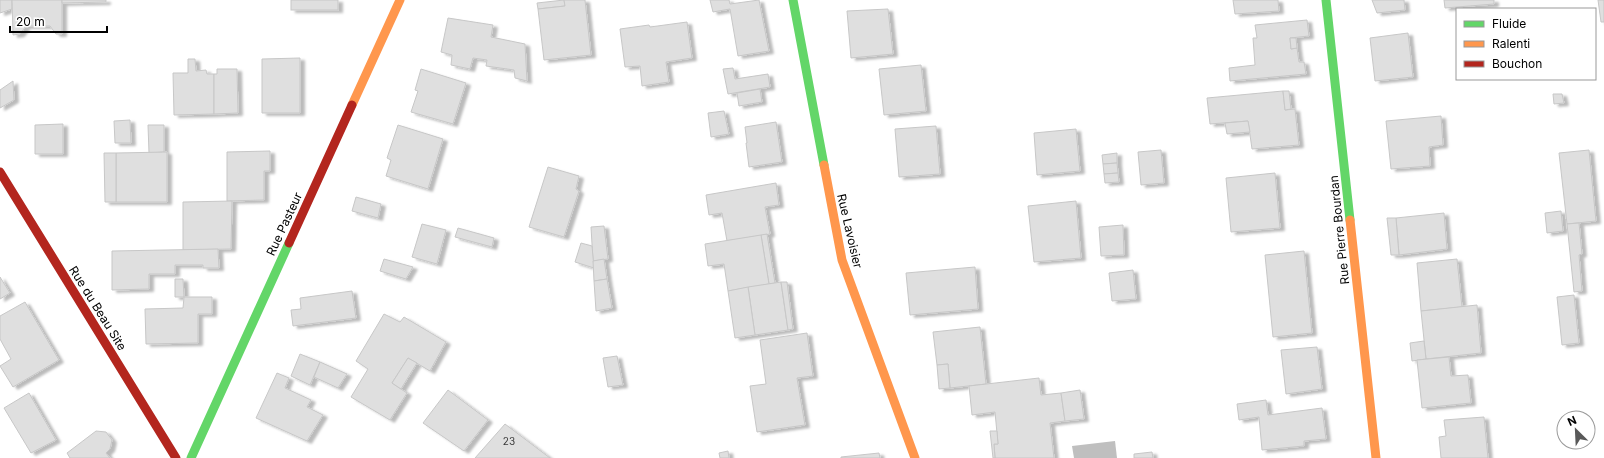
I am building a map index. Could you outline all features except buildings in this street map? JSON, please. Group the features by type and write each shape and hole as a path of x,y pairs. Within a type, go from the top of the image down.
{"street":[{"name":"Rue Pasteur","path":"191,458 400,0"},
{"name":"Rue Lavoisier","path":"793,0 842,260 914,458"},
{"name":"Rue Pierre Bourdan","path":"1326,0 1376,458"},
{"name":"Rue du Beau Site","path":"0,172 176,458"}],"shaded area":[{"path":"1115,441 1117,458 1074,458 1072,446"}],"traffic: fast":[{"path":"793,0 824,165"},
{"path":"1326,0 1350,220"},
{"path":"191,458 289,243"}],"traffic: slow":[{"path":"352,105 400,0"},
{"path":"824,165 842,260 915,458"},
{"path":"1350,220 1376,458"}],"traffic: jam":[{"path":"289,243 352,105"},
{"path":"0,172 176,458"}]}
